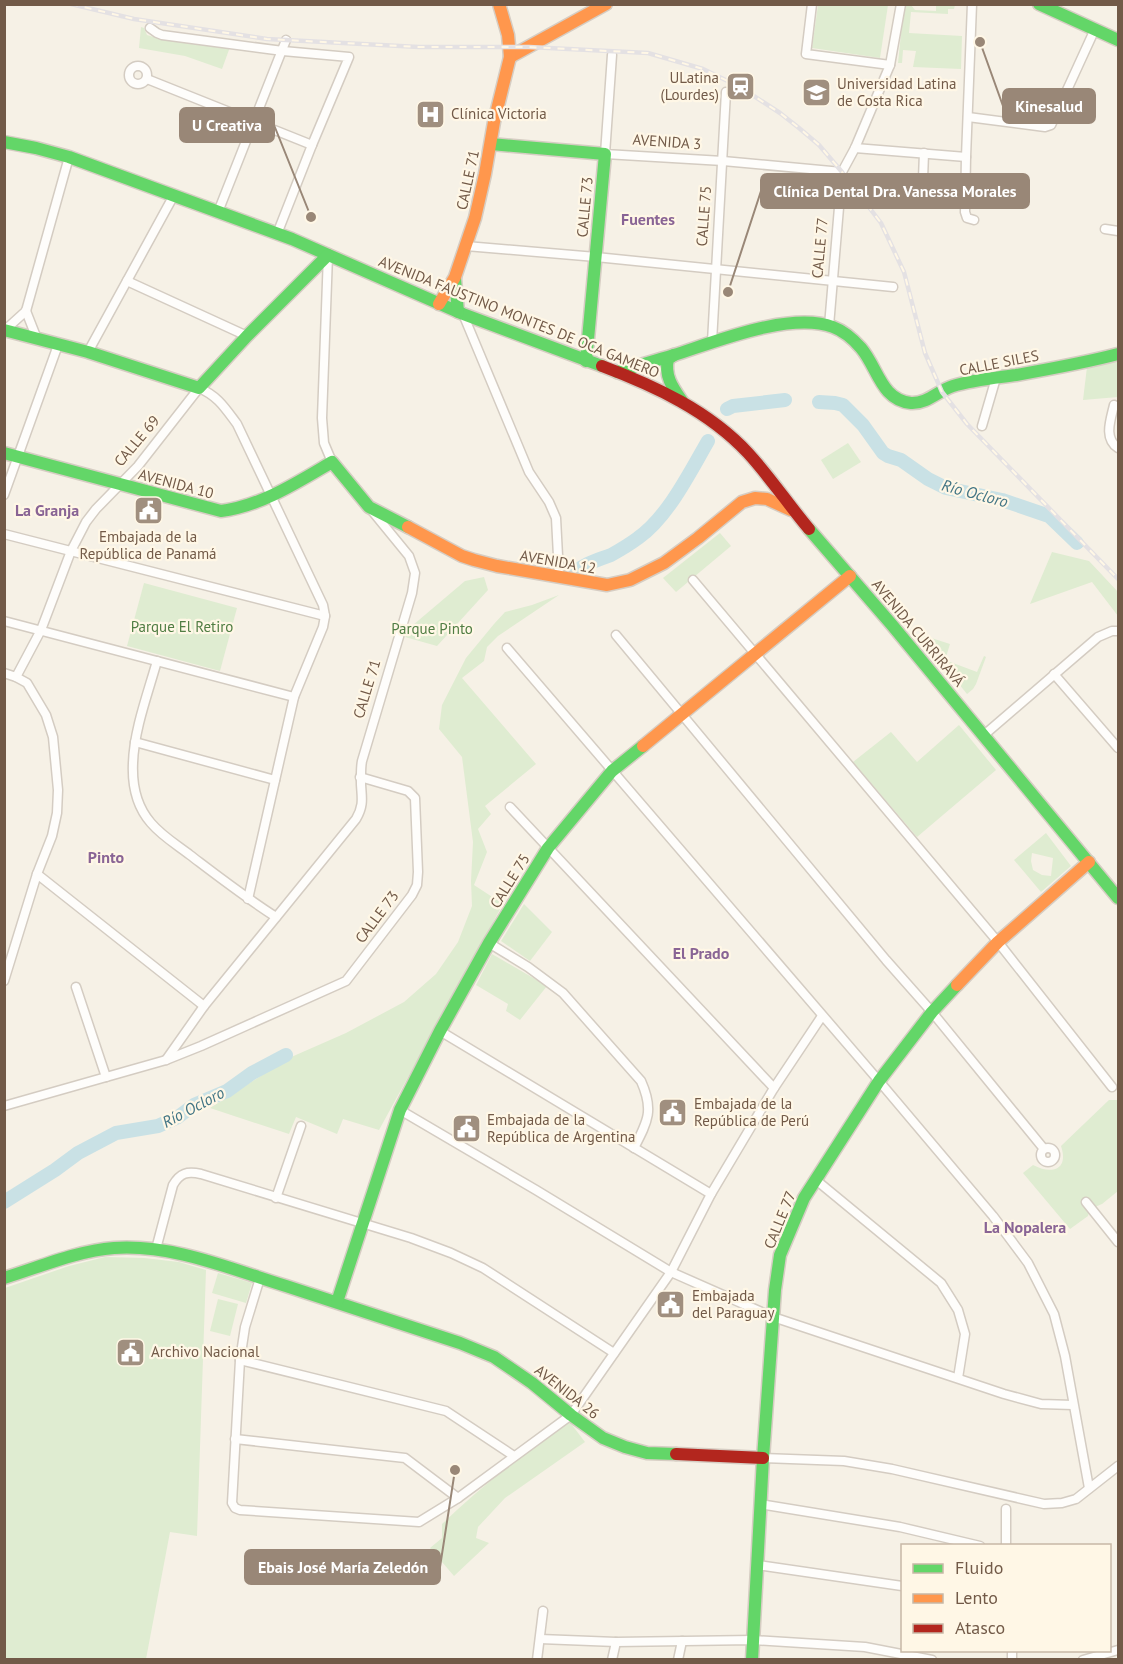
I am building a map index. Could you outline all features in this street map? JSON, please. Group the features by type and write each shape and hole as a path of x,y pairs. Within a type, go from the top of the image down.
{"main road":[{"path":"499,4 508,35 510,57 606,4"},
{"path":"1039,4 1119,40"},
{"name":"CALLE 71","path":"440,304 455,277 475,218 510,57"},
{"name":"AVENIDA FAUSTINO MONTES DE OCA GAMERO","path":"4,142 69,157 277,234 461,313 617,372 682,401"},
{"name":"AVENIDA 3","path":"491,144 605,154"},
{"name":"CALLE 73","path":"586,361 605,154"},
{"name":"CALLE 69","path":"199,388 328,255"},
{"path":"455,277 461,313"},
{"name":"CALLE SILES","path":"617,372 712,342 776,325 829,326 847,335 862,349 885,390 904,402 916,403 925,401 950,387 1119,354"},
{"path":"5,330 88,352 199,388"},
{"path":"675,355 668,359 666,372 682,401"},
{"name":"AVENIDA CURRIRAVÁ","path":"682,401 723,430 748,453 1119,898"},
{"name":"AVENIDA 10","path":"4,453 221,511 238,509 270,495 332,462"},
{"name":"CALLE 71","path":"332,462 369,507"},
{"name":"AVENIDA 12","path":"369,507 477,561 504,568 559,575 590,584 616,584 658,568 742,502 751,498 765,498 797,514"},
{"name":"CALLE 75","path":"337,1302 400,1110 440,1031 489,943 548,848 612,771 850,576"},
{"name":"CALLE 77","path":"752,1659 775,1290 780,1255 795,1217 804,1198 879,1081 932,1012 998,942 1089,862"},
{"name":"AVENIDA 26","path":"4,1278 89,1251 120,1248 156,1249 206,1259 460,1343 494,1357 603,1438 647,1453 763,1458"}],"street":[{"path":"812,4 806,54 890,65"},
{"name":"CALLE 77","path":"829,326 842,172 890,65 901,4"},
{"path":"972,4 965,212 967,218 974,220"},
{"path":"150,28 162,35 349,57 277,234"},
{"path":"968,117 1051,125 1095,29"},
{"path":"218,212 286,40"},
{"name":"CALLE 73","path":"605,154 612,55"},
{"path":"147,79 312,144"},
{"name":"CALLE 75","path":"712,342 726,92"},
{"path":"855,147 966,157"},
{"path":"923,179 924,153"},
{"name":"AVENIDA 3","path":"605,154 723,161 842,172"},
{"path":"5,330 26,311 69,157"},
{"path":"88,352 174,195"},
{"path":"1105,229 1119,231"},
{"path":"466,246 893,287"},
{"name":"CALLE 71","path":"328,255 322,418 324,443 332,462"},
{"path":"127,281 247,336"},
{"path":"26,311 37,339"},
{"path":"461,313 528,472 549,502 556,518 559,575"},
{"path":"4,495 58,345"},
{"path":"982,426 996,378"},
{"path":"199,388 212,394 237,424 323,605 325,616 323,627 294,697 248,899"},
{"name":"CALLE 69","path":"16,676 41,630 71,550 86,522 138,466 199,388"},
{"path":"1114,405 1109,433 1112,442 1119,448"},
{"name":"CALLE 71","path":"166,1059 204,1006 361,810 363,802 360,777 366,745 412,593 415,573 409,556 369,507"},
{"path":"4,534 325,616"},
{"path":"693,580 998,942 1112,1087"},
{"path":"4,621 294,697"},
{"path":"984,735 1098,637 1112,631 1119,631"},
{"path":"616,635 1044,1149"},
{"path":"507,648 879,1081 993,1216 1028,1263 1054,1314 1065,1356 1089,1488"},
{"path":"157,661 135,742 133,764 137,799 151,823 169,839 248,899 276,917"},
{"path":"4,673 16,676 27,683 46,715 53,737 58,790 57,813 52,836 37,873 4,981"},
{"path":"1054,674 1119,748"},
{"path":"135,742 275,780"},
{"name":"CALLE 73","path":"166,1059 201,1046 346,981 412,895 417,885 418,872 415,798 403,789 360,777"},
{"path":"510,807 774,1088"},
{"path":"37,873 204,1006"},
{"path":"489,943 528,967 563,993 641,1080 648,1096 648,1117 634,1148"},
{"path":"76,987 106,1077"},
{"path":"260,1278 245,1327 240,1360 232,1503 235,1508 419,1522 458,1498 571,1416 670,1272 711,1194 774,1088 822,1016"},
{"path":"440,1031 711,1194"},
{"path":"4,1106 166,1059"},
{"path":"400,1110 670,1272 773,1317 1005,1395 1041,1404 1073,1405"},
{"path":"276,1198 302,1126"},
{"path":"156,1249 173,1185 184,1174 201,1174 451,1253 483,1268 614,1353"},
{"path":"816,1180 941,1283 958,1310 965,1334 958,1378"},
{"path":"1086,1202 1119,1242"},
{"path":"240,1360 446,1411 514,1456"},
{"path":"235,1439 405,1458 458,1498"},
{"name":"AVENIDA 26","path":"763,1458 844,1461 892,1469 1044,1504 1076,1499 1119,1466"},
{"path":"760,1504 900,1527 976,1544"},
{"path":"1005,1509 1006,1544"},
{"path":"758,1565 901,1586"},
{"path":"537,1659 543,1611"},
{"path":"540,1639 616,1642 753,1640 864,1647 932,1659"},
{"path":"678,1659 682,1641"},
{"path":"612,1659 616,1642"},
{"path":"1083,1659 1108,1657 1119,1650"}],"green space":[{"path":"818,5 888,5 880,58 812,48"},
{"path":"904,5 911,5 915,10 936,11 936,5 955,5 954,9 948,9 948,14 911,12 909,33 962,36 961,69 913,67 916,51 903,50 902,63 898,63"},
{"path":"141,27 147,35 160,39 230,47 222,69 185,56 139,48"},
{"path":"1118,360 1118,397 1083,400 1087,367"},
{"path":"848,443 861,462 833,479 821,460"},
{"path":"720,533 731,546 676,592 663,578"},
{"path":"1052,552 1089,561 1118,592 1118,616 1092,582 1030,604"},
{"name":"Parque Pinto","path":"484,577 488,590 437,646 405,637 406,631 465,581"},
{"name":"Parque El Retiro","path":"144,583 237,608 220,671 127,646"},
{"path":"559,595 498,636 487,647 484,661 462,678 536,764 485,806 491,814 478,829 487,852 474,885 503,904 379,1130 343,1119 337,1134 296,1117 289,1134 210,1108 289,1058 346,1033 404,1002 436,974 458,942 472,906 473,842 462,757 439,729 442,705 466,658 505,612"},
{"path":"919,634 950,644 945,660 977,672 984,656 986,657 973,689 967,694"},
{"path":"959,725 996,770 917,837 853,762 891,732 917,762"},
{"path":"1046,833 1071,866 1041,892 1014,860","holes":["1032,853 1053,858 1051,876 1042,875 1033,870"]},
{"path":"524,904 552,932 530,961 501,941"},
{"path":"492,954 547,986 520,1020 506,1011 508,1004 476,985"},
{"path":"1109,1100 1118,1100 1118,1191 1102,1204 1090,1209 1088,1216 1070,1229 1023,1173 1033,1165 1052,1170 1061,1165 1063,1154 1061,1146"},
{"path":"105,1257 179,1262 206,1270 197,1536 170,1532 146,1659 5,1659 5,1288 69,1266"},
{"path":"218,1273 252,1283 246,1303 212,1293"},
{"path":"218,1299 238,1304 230,1336 210,1331"},
{"path":"569,1421 585,1442 505,1498 478,1527 476,1538 489,1543 454,1576 430,1548 442,1538 442,1524 488,1483"}],"waterway":[{"name":"Río Ocloro","path":"727,409 733,406 785,400"},
{"name":"Río Ocloro","path":"819,402 843,405 863,425 883,453 901,460 928,479 946,488 1002,500 1049,516 1077,543"},
{"name":"Río Ocloro","path":"574,573 587,564 618,551 649,529 678,493 708,441"},
{"name":"Río Ocloro","path":"4,1202 78,1153 116,1133 158,1126 178,1117 194,1105 227,1091 252,1073 286,1055"}],"railway":[{"path":"71,4 134,19 267,39 419,47 529,47 648,53 703,69 740,87 799,128 819,145 842,172 881,223 904,272 925,353 942,392 967,424 1118,579"}],"traffic: fast":[{"path":"1039,4 1118,40"},
{"path":"4,142 69,157 292,239 463,314 602,366"},
{"path":"491,144 605,154 586,361"},
{"path":"4,330 88,352 199,388 328,255"},
{"path":"455,279 458,312"},
{"path":"617,372 731,336 775,325 796,323 816,323 845,333 867,356 886,390 901,401 911,403 928,399 961,384 1118,354"},
{"path":"674,355 668,359 667,371 682,401"},
{"path":"4,453 221,511 265,499 332,462 369,507 408,527"},
{"path":"809,529 892,625 1118,898"},
{"path":"337,1302 400,1110 440,1031 489,943 548,848 612,771 643,746"},
{"path":"752,1660 763,1458 775,1290 780,1255 804,1198 879,1081 932,1012 957,985"},
{"path":"4,1278 72,1256 114,1248 158,1250 202,1259 460,1343 494,1357 603,1438 647,1453 676,1454"}],"traffic: slow":[{"path":"439,304 455,277 475,218 494,122 510,57 508,35 499,4"},
{"path":"510,57 606,4"},
{"path":"408,527 474,560 607,585 630,580 664,563 742,502 755,498 767,499 791,510"},
{"path":"643,746 850,576"},
{"path":"957,985 998,942 1089,862"}],"traffic: jam":[{"path":"602,366 661,391 716,424 733,438 764,471 809,529"},
{"path":"676,1454 763,1458"}],"place":[{"name":"Kinesalud","path":"980,42"},
{"name":"ULatina (Lourdes)","path":"740,87"},
{"name":"Universidad Latina de Costa Rica","path":"816,93"},
{"name":"Clínica Victoria","path":"430,114"},
{"name":"U Creativa","path":"311,217"},
{"name":"Clínica Dental Dra. Vanessa Morales","path":"728,292"},
{"name":"Embajada de la República de Panamá","path":"148,510"},
{"name":"Embajada de la República de Perú","path":"673,1113"},
{"name":"Embajada de la República de Argentina","path":"466,1129"},
{"name":"Embajada del Paraguay","path":"671,1305"},
{"name":"Archivo Nacional","path":"130,1352"},
{"name":"Ebais José María Zeledón","path":"455,1470"}],"district":[{"name":"Fuentes","path":"648,219"},
{"name":"La Granja","path":"47,510"},
{"name":"Pinto","path":"106,857"},
{"name":"El Prado","path":"701,953"},
{"name":"La Nopalera","path":"1025,1227"}]}
